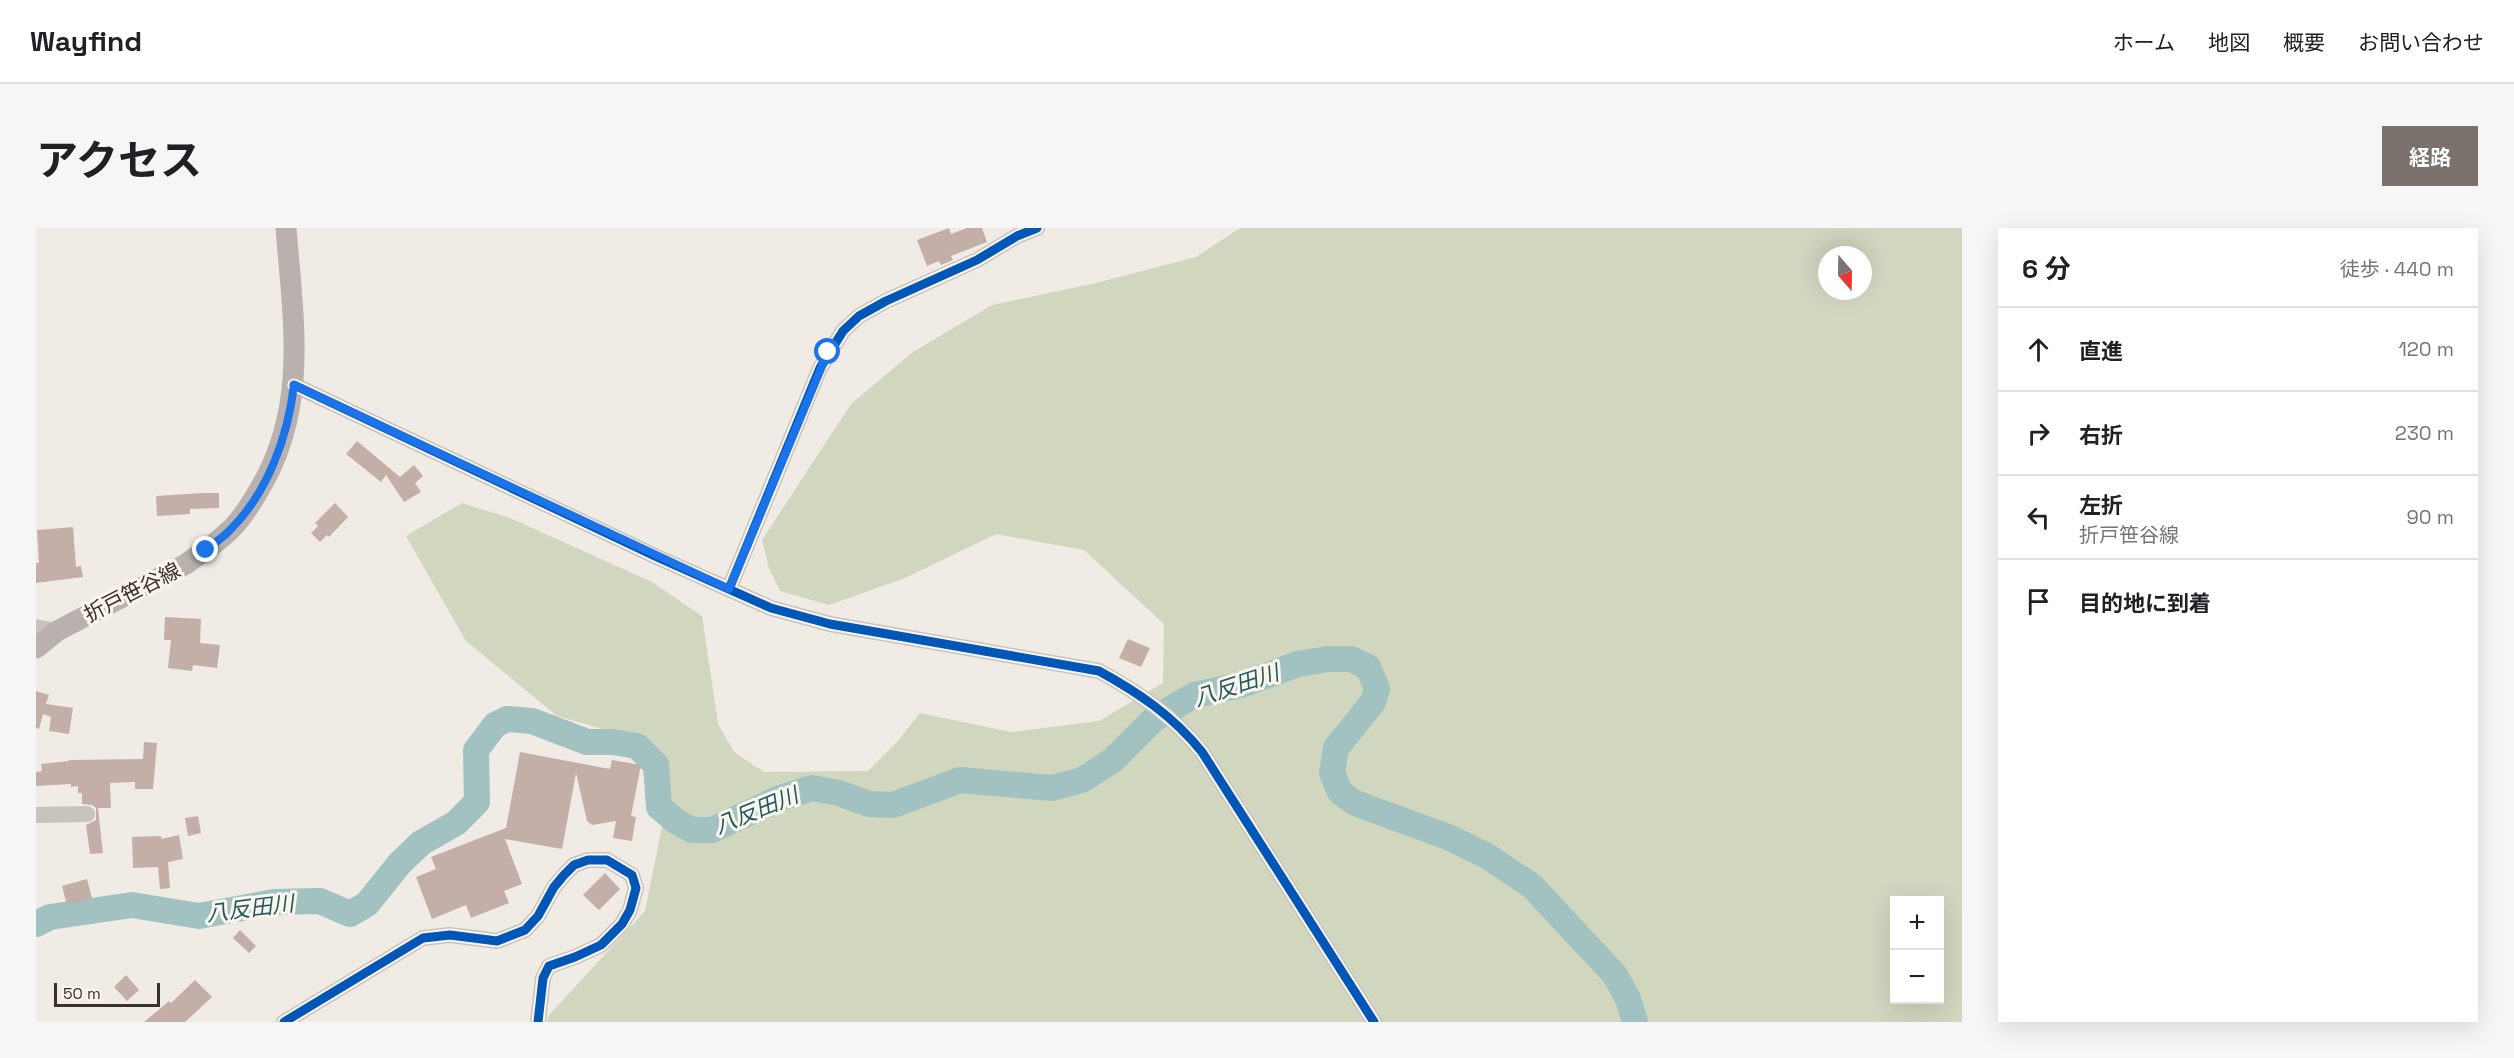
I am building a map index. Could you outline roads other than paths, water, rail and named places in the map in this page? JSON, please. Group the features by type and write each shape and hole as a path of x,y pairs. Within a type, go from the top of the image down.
{"main road":[{"name":"折戸笹谷線","path":"36,648 57,631 186,564 231,529 252,503 271,471 292,403 295,356 286,228"}],"street":[{"path":"729,589 820,368 843,331 859,316 886,301 976,260 1017,236 1037,228"},
{"path":"294,385 771,608 830,624 1099,671 1145,698 1186,731 1202,752 1374,1022"},
{"path":"36,627 57,631"},
{"path":"36,815 87,814"},
{"path":"284,1022 423,938 450,935 497,941 525,930 538,916 554,887 574,865 588,860 607,860 632,875 636,888 630,910 622,924 601,945 549,966 543,978 538,1022"}],"waterway":[{"name":"八反田川","path":"36,924 50,917 132,905 199,916 274,902 320,901 350,914 367,904 400,863 421,843 456,823 477,802 476,750 495,725 507,719 532,721 587,742 613,742 637,746 656,765 659,807 677,822 692,830 712,830 780,798 812,788 839,793 869,804 893,805 960,780 1052,788 1082,780 1113,760 1154,719 1194,695 1241,685 1298,664 1328,659 1351,659 1368,667 1377,689 1373,702 1336,748 1332,773 1340,792 1355,803 1448,837 1487,856 1532,886 1615,975 1628,999 1635,1022"}]}
